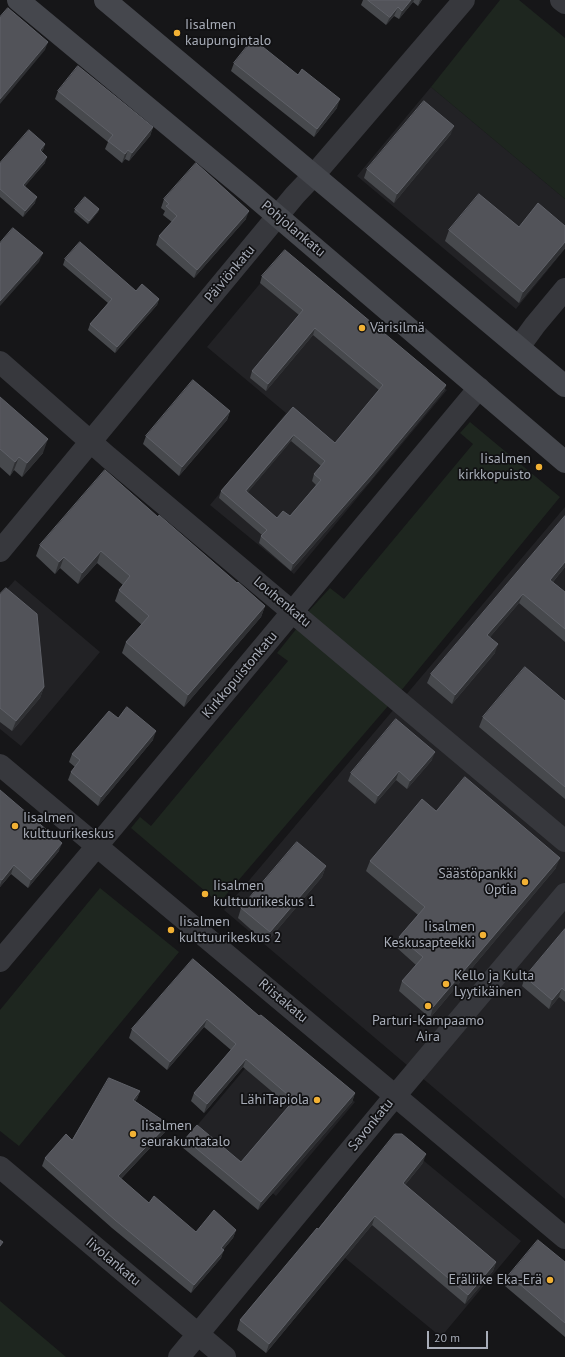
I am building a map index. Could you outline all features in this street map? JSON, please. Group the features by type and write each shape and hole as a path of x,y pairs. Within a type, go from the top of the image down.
{"main road":[{"name":"Pohjolankatu","path":"18,0 277,216 565,462"},
{"path":"105,0 565,386"}],"street":[{"name":"Päiviönkatu","path":"0,551 277,216 464,0"},
{"path":"561,0 565,3"},
{"path":"518,347 565,289"},
{"name":"Louhenkatu","path":"0,362 91,441 565,841"},
{"name":"Kirkkopuistonkatu","path":"0,961 479,388"},
{"name":"Riistakatu","path":"0,765 565,1238"},
{"name":"Savonkatu","path":"179,1357 395,1096 565,894"},
{"name":"Iivolankatu","path":"0,1167 225,1357"}],"shaded area":[{"path":"500,0 519,0 565,38 565,199 431,87"},
{"path":"431,87 565,199 565,249 516,309 357,176"},
{"path":"284,255 447,390 294,574 210,505 286,413 207,347"},
{"path":"470,422 560,497 400,692 307,613 330,588 344,599 473,444 460,433"},
{"path":"565,507 565,1199 224,910"},
{"path":"15,580 100,652 21,746 0,729 0,597"},
{"path":"297,628 388,706 219,903 131,828 140,817 151,826 288,661 277,653"},
{"path":"100,888 179,952 19,1146 0,1131 0,1010"},
{"path":"274,1034 355,1102 276,1196 195,1128"},
{"path":"395,1137 521,1241 441,1337 316,1234"},
{"path":"0,1301 66,1357 0,1357"}],"building":[{"path":"368,0 411,0 402,11 398,7 390,17"},
{"path":"8,8 48,42 0,99 0,17"},
{"path":"253,39 298,75 302,69 340,99 317,129 234,63"},
{"path":"78,66 153,127 132,153 128,150 125,154 108,141 113,135 58,91"},
{"path":"424,101 454,126 397,194 367,169"},
{"path":"29,130 45,144 40,150 47,157 23,185 37,197 25,211 0,189 0,163"},
{"path":"196,163 249,211 197,270 159,236 177,216 166,206 169,204 164,199"},
{"path":"479,194 519,227 538,203 565,226 565,242 523,292 449,230"},
{"path":"85,197 99,209 89,221 75,209"},
{"path":"13,228 43,253 0,301 0,243"},
{"path":"80,242 136,291 142,284 159,299 117,347 90,324 112,299 65,259"},
{"path":"285,250 446,385 371,475 293,564 261,536 267,530 221,491 293,407 335,443 383,385 315,328 268,384 252,371 303,310 262,276","holes":["294,435 325,461 314,474 321,480 290,516 283,511 277,518 246,491"]},
{"path":"193,380 230,411 182,467 146,436"},
{"path":"0,397 48,439 27,463 19,457 15,462 0,449"},
{"path":"105,470 158,517 159,515 265,606 188,695 126,642 149,616 119,590 130,576 101,551 82,573 64,557 59,562 40,545"},
{"path":"565,516 565,562 550,580 565,592 565,629 523,594 487,635 498,644 455,695 431,674"},
{"path":"6,588 37,614 44,687 16,721 0,708 0,594"},
{"path":"525,667 565,701 565,787 483,717"},
{"path":"127,707 156,731 101,797 71,772 80,760 72,754 109,711 118,718"},
{"path":"396,719 435,752 410,781 399,771 378,796 351,773"},
{"path":"465,777 560,858 433,1007 402,981 423,957 399,937 425,907 370,861 422,799 436,811"},
{"name":"Iisalmen kulttuurikeskus","path":"0,790 62,843 31,880 14,865 2,880 0,879"},
{"path":"297,842 326,866 270,932 241,908"},
{"path":"565,929 565,991 562,988 552,1000 525,977"},
{"path":"193,959 259,1016 261,1015 355,1093 261,1202 185,1139 197,1125 241,1162 294,1100 246,1059 207,1104 194,1093 236,1044 207,1019 170,1062 132,1029"},
{"path":"109,1078 140,1091 133,1100 168,1124 118,1176 149,1203 154,1196 196,1232 214,1210 236,1230 221,1248 224,1250 194,1285 115,1220 45,1158 66,1134 72,1140"},
{"path":"395,1134 402,1134 426,1154 403,1183 496,1262 468,1295 375,1216 269,1344 240,1320 317,1228 318,1229"},
{"path":"538,1240 565,1262 565,1323 509,1275"}],"place":[{"name":"Iisalmen kaupungintalo","path":"177,33"},
{"name":"Värisilmä","path":"362,328"},
{"name":"Iisalmen kirkkopuisto","path":"539,467"},
{"name":"Iisalmen kulttuurikeskus","path":"15,826"},
{"name":"Säästöpankki Optia","path":"525,882"},
{"name":"Iisalmen kulttuurikeskus 1","path":"205,894"},
{"name":"Iisalmen kulttuurikeskus 2","path":"171,930"},
{"name":"Iisalmen Keskusapteekki","path":"483,935"},
{"name":"Kello ja Kulta Lyytikäinen","path":"446,984"},
{"name":"Parturi-Kampaamo Aira","path":"428,1006"},
{"name":"LähiTapiola","path":"317,1100"},
{"name":"Iisalmen seurakuntatalo","path":"133,1134"},
{"name":"Eräliike Eka-Erä","path":"550,1280"}]}
